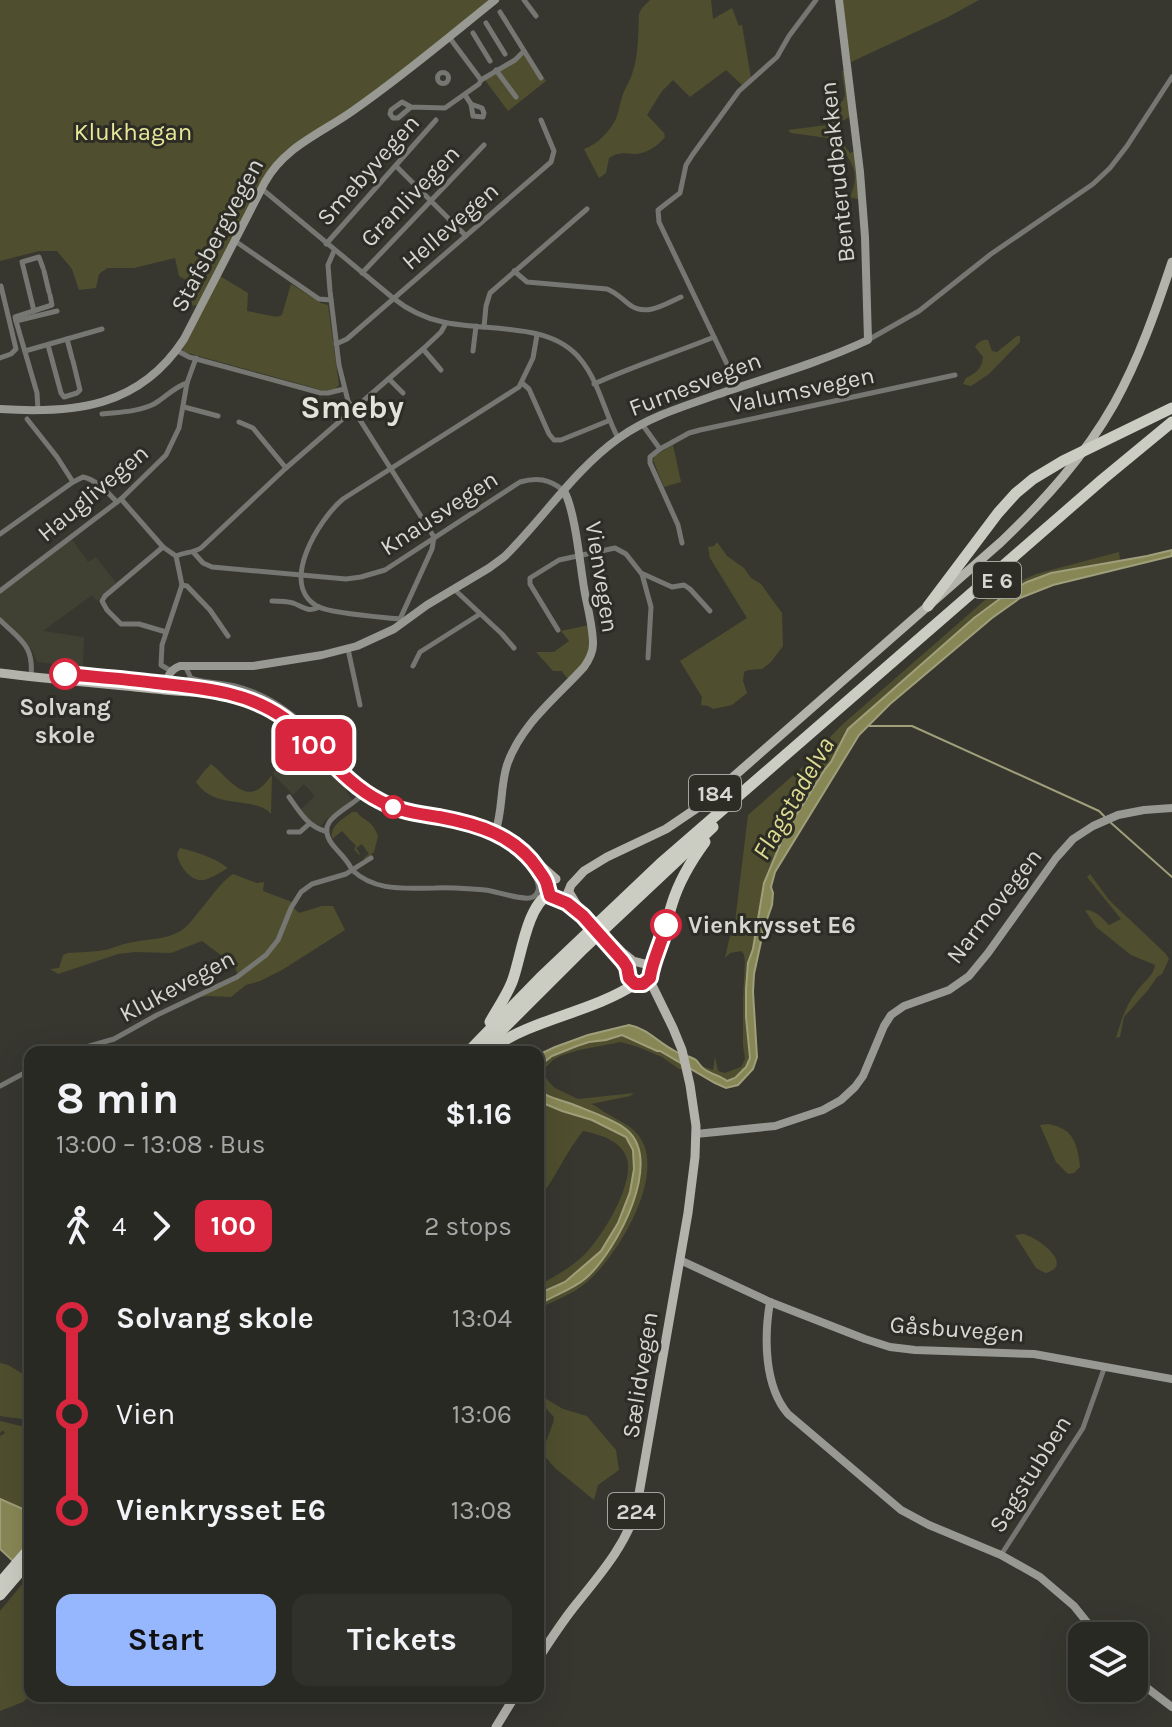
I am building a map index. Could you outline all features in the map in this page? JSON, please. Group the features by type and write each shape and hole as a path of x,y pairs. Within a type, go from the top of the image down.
{"highway":[{"name":"E 6","path":"928,606 998,513 1033,479 1172,408"},
{"name":"E 6","path":"474,1046 592,927 660,864 1125,459 1172,422"},
{"name":"E 6","path":"489,1046 581,951 713,828 1172,430"},
{"name":"E 6","path":"494,1046 526,1028 601,1001 648,972 677,889 713,828"},
{"name":"E 6","path":"487,1032 513,979 533,915 543,897 554,888"},
{"path":"0,1595 24,1557"},
{"path":"0,1583 24,1564"}],"main road":[{"name":"Stafsbergvegen","path":"0,409 38,411 80,408 115,398 149,380 176,350 271,172 287,153 356,109 495,0"},
{"name":"Benterudbakken","path":"839,0 861,187 868,340"},
{"name":"184","path":"554,888 602,860 666,829 693,811 1015,529 1073,465 1113,405 1144,342 1172,262"},
{"name":"Furnesvegen","path":"171,671 185,665 253,666 348,649 374,640 504,557 587,466 618,438 670,411 868,340"},
{"name":"Vienvegen","path":"495,833 506,768 517,743 538,715 584,667 591,653 592,636 579,554 564,491"},
{"name":"224","path":"0,670 230,694 259,704 287,720 339,771 384,803 469,823 495,833 529,856 570,906 584,915"},
{"path":"165,687 171,671"},
{"name":"Narmovegen","path":"696,1130 766,1128 830,1107 848,1095 863,1076 891,1015 904,1006 949,990 969,976 1064,848 1078,835 1113,817 1172,808"},
{"name":"184","path":"569,891 584,871"},
{"name":"224","path":"554,888 567,883 575,903 626,964 629,978 648,972 645,964 637,963 610,943"},
{"path":"554,888 563,899 569,891"},
{"path":"628,971 637,963"},
{"name":"Sælidvegen","path":"544,1650 613,1557 633,1521 694,1175 696,1130 682,1050 658,999 649,990 648,972"},
{"name":"Gåsbuvegen","path":"679,1264 890,1347 1024,1353 1172,1379"},
{"path":"770,1302 769,1373 777,1397 788,1414 901,1510 1001,1555 1040,1577 1088,1622"},
{"path":"1148,1689 1172,1707"},
{"path":"496,1727 511,1702"}],"street":[{"path":"524,0 536,16"},
{"path":"738,387 659,222 658,210 680,193 686,165 700,143 739,91 779,53 816,0"},
{"path":"500,12 541,78"},
{"path":"486,23 505,54"},
{"path":"473,33 490,61"},
{"path":"449,37 481,80"},
{"path":"411,107 445,108 524,51"},
{"path":"496,70 516,97"},
{"name":"Furnesvegen","path":"868,340 914,314 991,254 1093,184 1127,146 1172,77"},
{"path":"465,95 471,104"},
{"name":"Smebyvegen","path":"326,244 436,120"},
{"name":"Hellevegen","path":"336,344 347,339 551,162 554,151 541,120"},
{"name":"Granlivegen","path":"362,273 484,145"},
{"path":"396,165 466,236"},
{"path":"262,189 334,251 416,313 446,323 551,337 572,351 583,362 618,438"},
{"path":"484,327 490,293 587,209"},
{"path":"235,240 319,299 331,300"},
{"name":"Smebyvegen","path":"334,251 328,265 344,389 434,537"},
{"path":"34,311 22,262 39,257 52,305 34,311 15,317 37,393 38,411"},
{"path":"514,271 527,282 607,289 639,309 656,308 681,297"},
{"path":"0,285 16,349 0,358"},
{"path":"16,321 57,311"},
{"path":"176,556 194,553 423,349 446,323"},
{"path":"473,351 476,326"},
{"path":"25,351 102,329"},
{"path":"434,537 432,549 402,621 319,607 307,596 302,585 310,541 326,516 343,499 509,395 522,383 533,358 537,335"},
{"path":"594,384 714,337"},
{"path":"48,345 61,393 64,397 77,393 80,390 67,339"},
{"path":"423,349 441,370"},
{"path":"176,350 321,393 344,389"},
{"name":"Hauglivegen","path":"0,591 119,500 169,451 177,434 187,383 196,358"},
{"name":"Valumsvegen","path":"660,449 700,430 955,375"},
{"path":"389,379 403,393"},
{"path":"102,414 155,404 187,383"},
{"path":"522,383 529,389 554,440 608,421"},
{"path":"184,407 218,416"},
{"path":"27,419 73,482"},
{"path":"239,422 253,428 286,468"},
{"path":"642,424 660,449 650,457 650,463 678,525 682,543"},
{"path":"0,534 83,477 119,500 163,547 176,556 182,585 166,632 161,660 161,665 171,671"},
{"name":"Knausvegen","path":"194,553 212,567 346,579 375,574 396,563 520,482 546,480 564,491"},
{"path":"163,547 102,601 117,622 139,624 166,632"},
{"path":"558,630 530,584 530,578 551,563 579,554 617,548 641,573 651,607 648,658"},
{"path":"641,573 672,587 683,582 710,611"},
{"path":"182,585 187,586 210,610 228,636"},
{"path":"454,589 514,648"},
{"path":"272,601 291,603 310,610 319,607"},
{"path":"413,666 420,652 480,614"},
{"path":"0,620 29,651 31,674"},
{"path":"348,649 360,705"},
{"path":"185,665 191,678 239,687 274,701 300,720 323,743"},
{"path":"365,792 328,822 325,831 352,870 373,883 388,888 478,889 525,899 533,897 538,890 537,880 514,851"},
{"path":"289,797 309,824 325,831"},
{"path":"289,832 300,832 309,824"},
{"name":"Klukevegen","path":"90,1046 114,1039 237,977 266,955 278,940 301,892 312,884 346,874 371,858"},
{"path":"0,1086 24,1073"},
{"name":"Sagstubben","path":"1001,1555 1083,1428 1105,1366"}],"shaded area":[{"name":"Solvang skole","path":"71,538 88,562 96,557 116,583 97,601 92,595 43,631 84,637 83,667 37,662 32,650 0,618 0,594"},
{"path":"1172,550 1172,556 1053,585 1020,598 890,704 859,735 775,872 771,887 772,905 754,974 757,1057 753,1069 738,1085 726,1088 660,1051 622,1035 577,1046 544,1062 544,1052 555,1047 629,1025 696,1060 710,1073 727,1081 735,1078 750,1058 746,1017 748,963 764,883 784,835 831,762 848,729 974,618 1009,592 1051,573"},
{"path":"280,726 284,726 345,781 347,793 353,801 320,826 300,810 315,796 304,784 293,795 273,774 278,760"},
{"path":"544,1094 623,1127 636,1141 640,1159 639,1181 623,1226 598,1265 575,1286 544,1302 544,1291 565,1282 601,1251 618,1223 630,1192 634,1169 633,1150 626,1137 592,1120 544,1104"},
{"path":"0,1499 24,1510 24,1571 0,1549"}],"green space":[{"name":"Klukhagan","path":"0,0 492,0 357,106 284,152 198,305 193,306 191,301 196,300 195,290 191,290 185,284 186,280 179,276 175,258 134,268 107,268 99,274 96,288 79,290 72,269 57,251 39,251 0,261"},
{"path":"650,0 711,0 713,19 732,8 739,26 742,25 751,78 743,86 726,70 690,97 673,80 647,115 665,137 643,152 609,158 606,173 599,178 584,149 603,137 616,119 635,62 639,14"},
{"path":"842,0 979,0 851,62"},
{"path":"526,52 546,81 508,111 485,80"},
{"path":"842,71 845,71 851,116 830,128 850,153 856,151 860,200 850,197 855,180 853,166 835,139 788,130 827,125 830,121 825,105 843,101 845,95"},
{"path":"220,276 248,293 247,311 277,317 282,315 291,284 328,305 339,385 325,391 184,352 181,346"},
{"path":"1020,336 1020,342 989,374 971,386 963,384 981,365 983,357 975,347 982,340 988,340 992,351 997,352"},
{"path":"673,445 681,482 664,487 653,460"},
{"path":"717,542 727,556 761,584 782,613 783,646 762,669 744,672 747,693 732,705 713,709 701,705 702,697 680,661 747,618 710,558 708,547"},
{"path":"1119,552 1120,560 1053,572 1027,582 974,618 846,732 831,762 784,835 764,883 748,963 746,1017 750,1058 742,1071 729,1081 700,1067 713,1070 715,1057 718,1071 725,1073 741,1067 745,1059 744,954 741,951 730,953 725,958 735,922 748,815 824,748 843,724 992,594 1036,574"},
{"path":"589,625 587,655 570,679 562,671 553,671 536,652 554,652 569,641 561,631"},
{"path":"211,764 244,791 257,790 272,775 271,814 264,808 213,797 204,791 196,782"},
{"path":"352,812 357,812 370,823 378,836 374,852 365,860 369,854 362,844 356,848 359,855 354,849 356,846 342,831 332,839 335,826"},
{"path":"180,848 211,858 228,868 204,880 194,878 180,863 177,854"},
{"path":"233,874 257,883 264,882 263,891 292,902 277,939 238,975 234,965 202,941 171,953 118,954 58,974 50,969 59,968 63,955 68,953 105,950 175,934 188,925"},
{"path":"1090,874 1109,900 1169,959 1162,974 1124,1017 1120,1037 1116,1038 1122,1019 1130,1002 1155,965 1131,955 1096,927 1085,910 1096,913 1109,925 1121,919 1087,877"},
{"path":"333,906 345,930 282,970 246,985 231,997 200,997 228,983 273,949 293,907 299,913"},
{"path":"622,1035 660,1051 682,1064 684,1069 621,1042 560,1056 544,1069 544,1062 552,1056 589,1042"},
{"path":"544,1075 555,1088 578,1099 634,1093 591,1104 626,1124 641,1138 647,1161 641,1199 611,1255 582,1286 544,1306 544,1302 590,1273 614,1243 634,1202 640,1159 635,1141 621,1126 544,1094"},
{"path":"544,1104 592,1120 626,1137 633,1150 634,1169 630,1192 618,1223 601,1251 565,1282 544,1291 544,1283 580,1259 600,1235 623,1192 628,1164 617,1144 583,1131 544,1192"},
{"path":"1040,1125 1064,1129 1073,1138 1080,1167 1074,1173 1068,1174 1056,1162"},
{"path":"1023,1234 1037,1240 1051,1252 1056,1258 1054,1269 1045,1273 1036,1268 1015,1235"},
{"path":"0,1363 24,1374 24,1419 0,1416"},
{"path":"544,1398 563,1409 587,1416 616,1450 619,1470 598,1485 594,1500 544,1455 554,1417 544,1406"},
{"path":"0,1421 24,1425 24,1510 0,1499 0,1436 5,1433 3,1430 0,1433"},
{"path":"24,1582 24,1701 0,1711 0,1611"}],"waterway":[{"path":"869,726 912,726 1099,811 1106,818"},
{"path":"1110,822 1172,877"}],"bus line":[{"name":"100","path":"65,674 222,691 274,711 372,797 405,810 469,823 508,840 529,856 545,880 550,896 583,916 609,944 626,964 629,978 635,984 646,983 650,978 666,925"}],"place":[{"name":"Solvang skole","path":"65,674"},
{"name":"Vienkrysset E6","path":"666,925"}],"district":[{"name":"Smeby","path":"352,407"}],"water label":[{"name":"Flagstadelva","path":"793,798"}]}
